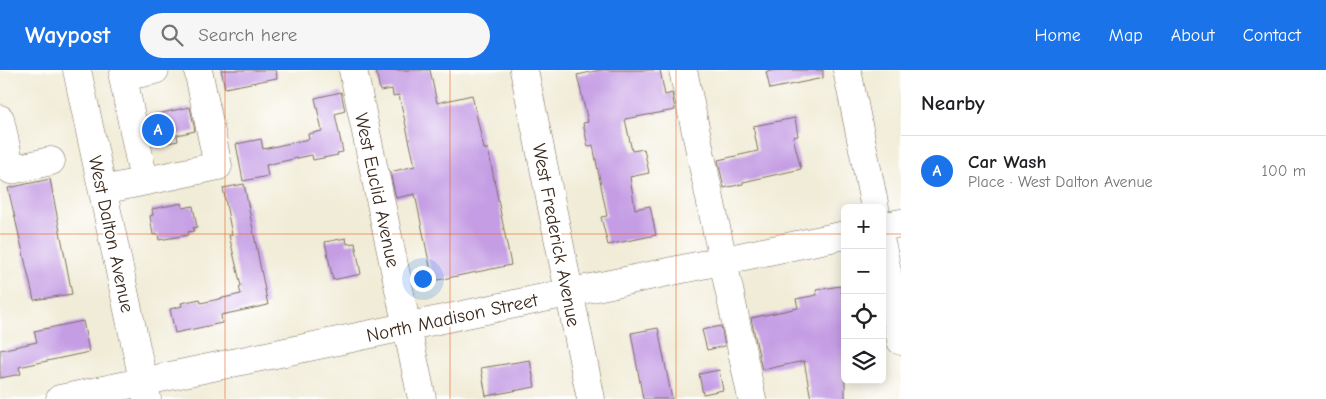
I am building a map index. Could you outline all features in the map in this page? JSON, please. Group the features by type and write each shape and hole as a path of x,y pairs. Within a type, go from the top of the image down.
{"street":[{"name":"West Dalton Avenue","path":"77,70 145,390"},
{"path":"144,181 122,77 155,70"},
{"path":"103,190 218,166 198,70"},
{"name":"West Euclid Avenue","path":"353,70 422,399"},
{"name":"West Frederick Avenue","path":"524,70 591,399"},
{"path":"683,70 752,399"},
{"path":"847,70 874,204"},
{"path":"0,120 11,170 52,161"},
{"path":"886,226 901,223"},
{"name":"North Madison Street","path":"60,399 145,390 407,326 841,236"},
{"path":"883,249 901,341"}],"building":[{"path":"221,70 276,70 277,78 225,88"},
{"path":"376,70 430,70 437,103 472,95 484,149 488,149 511,265 433,281 415,194 396,198 390,172 415,166 399,95 393,96 392,89 380,91"},
{"path":"600,70 660,70 665,95 672,93 675,110 625,119 632,151 644,149 649,173 630,177 635,209 650,206 656,235 608,245 601,217 607,216 593,145 588,147 583,123 588,122 577,75"},
{"path":"776,70 823,70 823,78 770,89 766,72"},
{"path":"341,92 345,111 335,114 343,152 337,153 338,155 313,160 312,155 266,165 268,176 243,181 236,144 261,139 263,149 309,139 308,134 322,131 315,98"},
{"path":"190,107 195,131 177,135 178,141 153,146 147,116"},
{"path":"795,118 798,136 793,137 801,169 724,188 718,160 758,151 753,126"},
{"path":"50,179 72,294 34,300 8,188"},
{"path":"244,184 268,305 221,315 222,323 175,333 170,309 182,306 181,303 200,299 201,303 241,294 239,287 241,286 229,235 232,235 223,188"},
{"path":"182,203 183,208 193,206 197,227 193,228 194,231 188,232 188,235 159,240 158,234 153,235 150,216 153,215 152,209"},
{"path":"346,238 347,244 355,243 361,274 333,280 325,242"},
{"path":"840,286 841,384 845,384 845,399 811,399 804,361 762,370 751,318 798,308 796,299 817,295 816,290"},
{"path":"83,321 89,352 19,367 21,374 0,378 0,350 37,342 34,331"},
{"path":"721,326 725,346 707,350 702,330"},
{"path":"658,328 672,399 643,399 631,333"},
{"path":"530,360 535,387 486,396 481,368"},
{"path":"719,370 723,390 703,394 699,374"}],"place":[{"name":"Car Wash","path":"158,130"}]}
